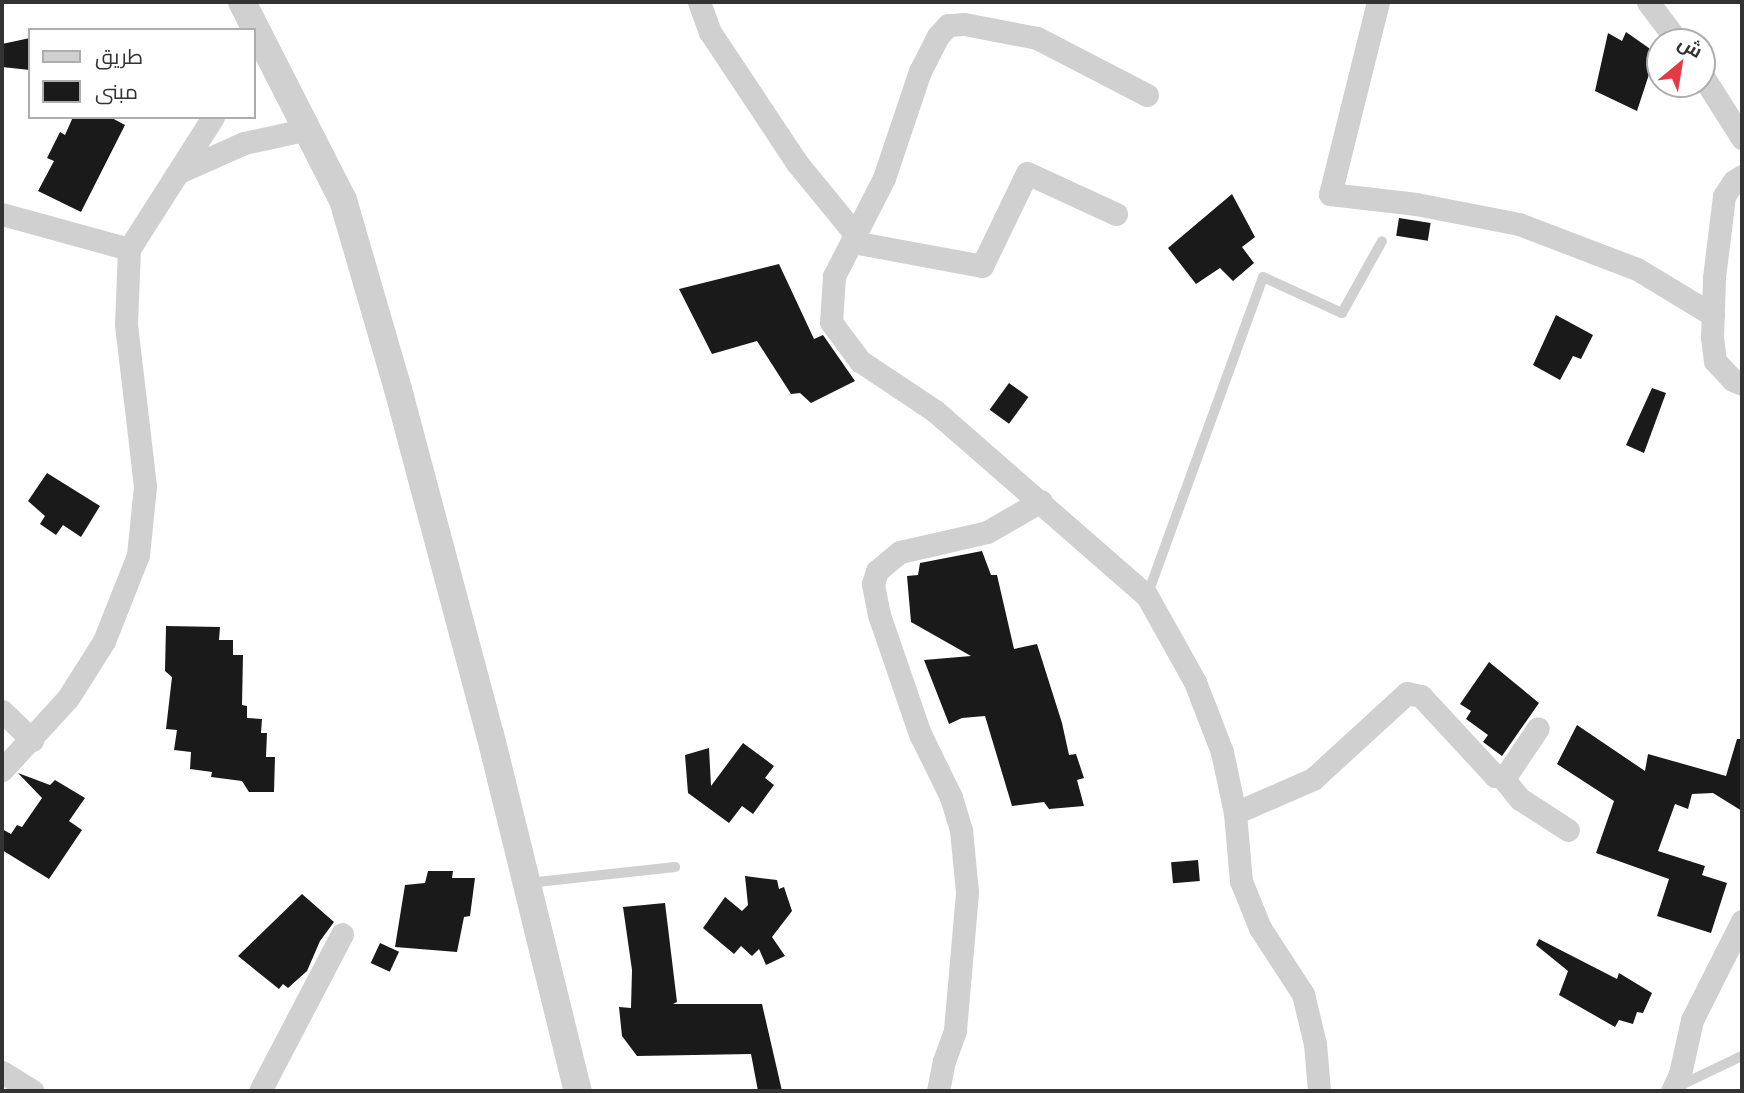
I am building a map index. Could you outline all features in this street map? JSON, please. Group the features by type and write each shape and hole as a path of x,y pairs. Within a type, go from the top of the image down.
{"street":[{"path":"699,2 710,32 789,152 855,238 982,266 1027,173 1116,214"},
{"path":"1378,2 1330,194 1416,204 1519,224 1637,269 1713,315"},
{"path":"1647,2 1667,28"},
{"path":"1147,95 1037,38 964,24 948,25 938,36 920,71 884,178 834,276 831,322 860,361 935,411 1147,596 1195,682 1223,752 1235,813 1241,881 1260,928 1303,995 1315,1044 1319,1091"},
{"path":"256,33 343,200 391,364 490,734 578,1091"},
{"path":"1716,97 1742,138"},
{"path":"2,770 68,698 104,641 138,555 145,486 126,324 129,249 150,212 212,119"},
{"path":"179,172 244,143 308,129"},
{"path":"1742,176 1734,181 1724,197 1714,278 1713,315 1715,360 1733,380 1742,384"},
{"path":"2,214 129,249"},
{"path":"938,1091 957,1016 967,892 961,830 951,797 920,734 879,615 873,584 877,571 900,552 987,532 1041,501"},
{"path":"1235,813 1313,779 1407,693 1414,692 1494,776 1502,777 1507,774 1538,728"},
{"path":"2,712 32,740"},
{"path":"1502,777 1520,799 1568,830"},
{"path":"1672,1090 1680,1074 1692,1020 1742,921"},
{"path":"260,1091 342,934"},
{"path":"2,1072 32,1091"}],"lane":[{"path":"1147,596 1263,277 1342,313 1382,241"},
{"path":"527,884 675,867"},
{"path":"1672,1090 1742,1056"}],"building":[{"path":"1626,32 1646,46 1646,84 1637,111 1595,91 1608,33 1622,41"},
{"path":"28,38 28,70 2,67 2,44"},
{"path":"72,119 114,119 125,125 81,212 38,191 54,161 47,158 60,132 65,135"},
{"path":"1232,194 1255,237 1242,247 1254,263 1233,281 1220,268 1196,284 1168,248"},
{"path":"1399,218 1431,223 1428,241 1396,236"},
{"path":"779,264 814,339 823,335 855,381 811,403 800,393 791,394 757,341 712,354 679,289"},
{"path":"1556,315 1593,335 1581,359 1573,356 1560,380 1533,365"},
{"path":"1009,383 1028,397 1009,424 990,410"},
{"path":"1652,388 1666,393 1644,453 1626,445"},
{"path":"47,473 100,506 81,537 63,525 56,535 40,524 45,516 28,501"},
{"path":"982,551 991,575 997,575 1014,649 1037,644 1062,723 1069,755 1076,754 1084,778 1077,780 1084,806 1049,809 1044,802 1012,806 985,716 962,718 949,724 924,660 971,656 911,622 907,576 918,575 920,563"},
{"path":"166,626 220,627 219,640 233,640 233,655 243,655 242,705 247,706 247,718 262,719 261,733 267,733 266,757 275,757 274,792 249,792 242,781 211,777 212,772 190,769 191,752 174,750 177,730 166,729 172,677 165,671"},
{"path":"1489,662 1539,703 1502,756 1483,742 1488,735 1466,719 1471,711 1460,704"},
{"path":"1577,725 1645,771 1648,754 1726,776 1737,739 1742,739 1742,811 1713,793 1692,794 1688,809 1675,804 1658,851 1705,866 1702,875 1727,883 1711,933 1657,916 1669,879 1596,853 1614,801 1557,764"},
{"path":"743,743 774,766 765,778 774,785 753,814 742,806 729,823 688,793 685,755 709,748 711,786"},
{"path":"18,773 50,785 55,780 85,798 69,821 82,830 49,879 2,850 2,829 11,834 17,825 22,827 42,798"},
{"path":"1198,860 1200,881 1173,883 1171,862"},
{"path":"428,871 453,871 452,878 475,878 470,916 464,917 457,952 395,947 405,885 425,883"},
{"path":"745,876 777,880 779,889 784,887 792,911 772,937 785,956 766,965 759,949 752,956 741,946 734,954 703,928 725,897 742,911 748,905"},
{"path":"302,894 334,922 320,941 307,971 288,988 283,984 279,989 238,956"},
{"path":"665,903 677,1002 673,1004 762,1004 782,1091 758,1091 751,1054 637,1056 622,1036 619,1007 631,1008 632,970 623,907"},
{"path":"1539,939 1617,979 1619,973 1652,993 1643,1013 1637,1012 1633,1024 1619,1020 1615,1027 1559,995 1568,971 1536,945"},
{"path":"380,943 399,952 390,972 371,963"}]}
